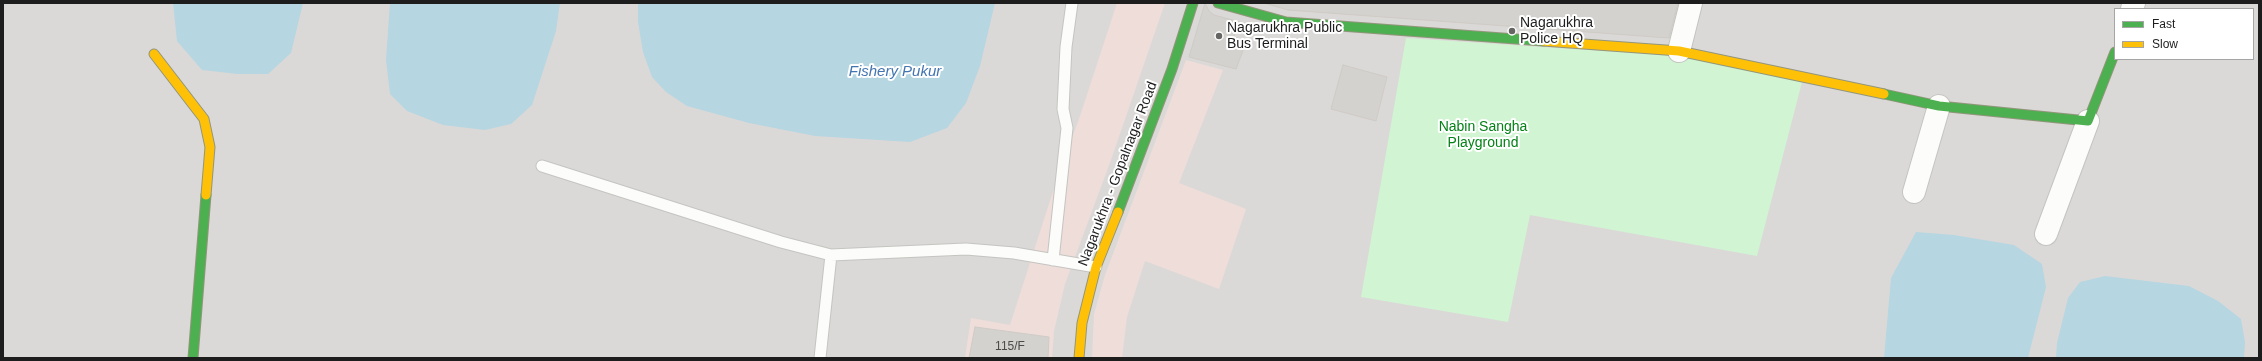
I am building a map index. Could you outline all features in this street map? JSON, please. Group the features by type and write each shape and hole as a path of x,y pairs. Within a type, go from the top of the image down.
{"street":[{"name":"Nagarukhra - Gopalnagar Road","path":"1079,358 1082,323 1096,267 1146,143 1193,3"},
{"path":"1218,3 1286,22 1679,51 1939,106 2088,121"},
{"path":"1679,51 1691,3"},
{"path":"154,54 204,119 210,147 193,358"},
{"path":"2046,234 2114,55"},
{"path":"1914,192 1939,106"}],"lane":[{"path":"1053,260 1067,128 1063,109 1066,47 1072,3"},
{"path":"542,166 781,242 831,255 966,249 1014,253 1096,267"},
{"path":"820,358 831,255"}],"shaded area":[{"path":"3,3 2259,3 2259,358 3,358"},
{"path":"1117,3 1165,3 1111,160 1065,284 1054,331 1052,358 965,358 971,318 1010,325 1057,179 1080,116"},
{"path":"1186,60 1223,70 1179,183 1246,209 1219,289 1145,261 1127,317 1122,358 1092,358 1094,314 1105,275"}],"green space":[{"name":"Nabin Sangha Playground","path":"1406,38 1679,56 1802,82 1757,256 1530,215 1508,322 1361,297"}],"water":[{"path":"173,3 303,3 291,53 268,74 238,74 202,70 177,41"},
{"path":"390,3 560,3 556,31 532,105 511,124 485,130 443,125 407,111 390,94 386,60"},
{"name":"Fishery Pukur","path":"638,3 995,3 980,66 966,103 947,128 910,142 815,136 749,123 687,106 666,92 652,77 643,52 638,22"},
{"path":"1916,232 1954,235 2014,245 2042,264 2046,287 2028,358 1884,358 1891,278"},
{"path":"2105,276 2189,286 2218,301 2241,319 2245,342 2244,358 2056,358 2057,343 2068,298 2080,282"}],"building":[{"name":"Nagarukhra Public Bus Terminal","path":"1205,3 1209,11 1214,15 1247,24 1237,23 1234,37 1247,40 1236,69 1189,57"},
{"path":"1264,3 1678,3 1669,38 1288,10"},
{"path":"1343,65 1387,77 1376,121 1331,109"},
{"path":"975,327 1049,337 1048,358 969,358"}],"traffic: fast":[{"path":"1118,212 1172,69 1193,3"},
{"path":"1218,3 1286,22 1543,41"},
{"path":"1884,94 1939,106 2088,121 2114,55"},
{"path":"193,358 206,195"}],"traffic: slow":[{"path":"1543,41 1679,51 1884,94"},
{"path":"154,54 204,119 210,147 206,195"},
{"path":"1079,358 1082,323 1096,267 1118,212"}],"place":[{"name":"Nagarukhra Police HQ","path":"1512,31"},
{"name":"Nagarukhra Public Bus Terminal","path":"1219,36"}]}
